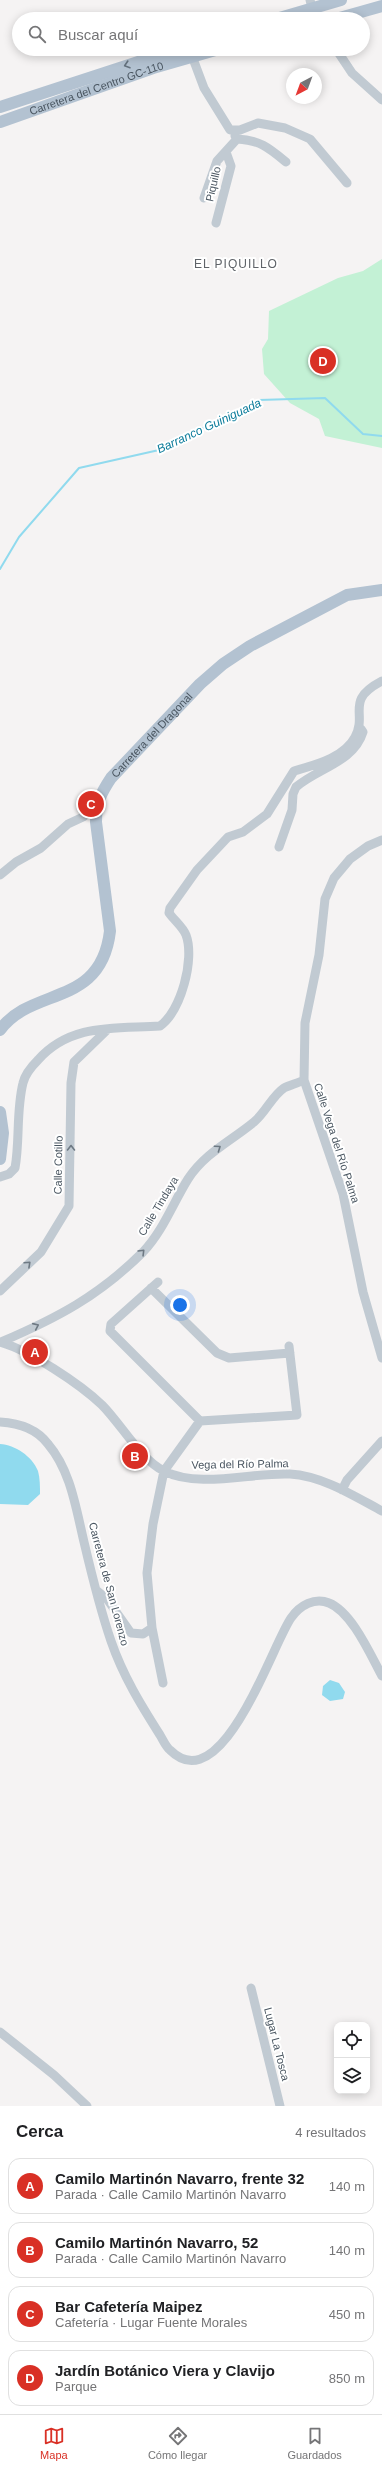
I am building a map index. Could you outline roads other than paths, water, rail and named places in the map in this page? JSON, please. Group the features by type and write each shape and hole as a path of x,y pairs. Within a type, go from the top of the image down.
{"main road":[{"path":"292,12 311,4 341,0"},
{"path":"361,12 382,6"},
{"path":"0,107 157,56"},
{"name":"Carretera del Centro GC-110","path":"0,122 192,56"},
{"name":"Carretera del Dragonal","path":"0,1030 7,1020 26,1008 71,991 88,978 100,962 108,947 110,931 96,822 96,806 100,794 111,778 200,684 223,664 250,646 347,595 382,590"},
{"path":"0,1112 3,1134 0,1160"}],"street":[{"path":"192,56 204,88 237,139 254,140 266,146 286,162"},
{"path":"341,56 352,73 382,100"},
{"path":"230,130 240,130 258,123 285,128 310,139 347,183"},
{"path":"204,198 216,161 237,139"},
{"name":"Piquillo","path":"216,223 231,166 226,152"},
{"path":"0,1177 9,1174 15,1168 22,1088 31,1068 46,1051 63,1038 88,1029 160,1026 169,1020 180,999 188,961 186,934 169,913 170,908 198,870 228,837 243,832 267,814 294,771 314,765 342,752 355,738 359,724 358,710 360,701 372,686 382,681"},
{"path":"279,847 292,810 292,794 296,787 352,753 360,742 363,732 359,724"},
{"path":"0,875 16,862 41,848 68,824 83,817 96,806"},
{"name":"Calle Vega del Río Palma","path":"382,840 368,846 350,859 334,878 325,898 319,954 305,1023 304,1080 343,1194 363,1292 382,1358"},
{"name":"Calle Cotillo","path":"0,1291 41,1252 69,1206 71,1083 74,1062 108,1029"},
{"name":"Calle Tindaya","path":"0,1342 53,1319 98,1292 144,1251 153,1240 188,1180 208,1155 257,1120 285,1088 304,1080"},
{"path":"151,1288 217,1353 229,1358 289,1349 297,1415 200,1421 110,1330 111,1324 151,1288 158,1282"},
{"path":"0,1342 24,1352 86,1392 102,1406 149,1458 164,1471"},
{"path":"162,1682 152,1628 147,1573 153,1524 164,1471 200,1421"},
{"name":"Carretera de San Lorenzo","path":"0,1422 16,1423 34,1431 48,1443 61,1462 73,1494 96,1590 111,1642 128,1683 170,1750 185,1760 197,1761 211,1755 224,1742 258,1686 292,1616 304,1606 316,1600 330,1603 344,1615 362,1640 382,1676"},
{"path":"342,1490 347,1480 382,1441"},
{"name":"Vega del Río Palma","path":"164,1471 201,1478 290,1474 309,1477 342,1490 382,1511"},
{"path":"96,1590 107,1599 132,1633 143,1634 152,1628"},
{"name":"Lugar La Tosca","path":"251,1988 280,2106"},
{"path":"0,2032 54,2075 87,2106"}],"water":[{"path":"0,1444 22,1452 32,1461 38,1471 40,1480 40,1494 28,1505 0,1504"},
{"path":"330,1680 339,1683 345,1692 343,1699 330,1701 322,1695 323,1686"}],"waterway":[{"name":"Barranco Guiniguada","path":"0,569 19,537 79,468 159,450 259,400 325,398 363,434 382,436"}],"place":[{"name":"Jardín Botánico Viera y Clavijo","path":"323,361"},
{"name":"Bar Cafetería Maipez","path":"91,804"},
{"name":"Camilo Martinón Navarro, frente 32","path":"35,1352"},
{"name":"Camilo Martinón Navarro, 52","path":"135,1456"}],"district":[{"name":"EL PIQUILLO","path":"236,264"}]}
